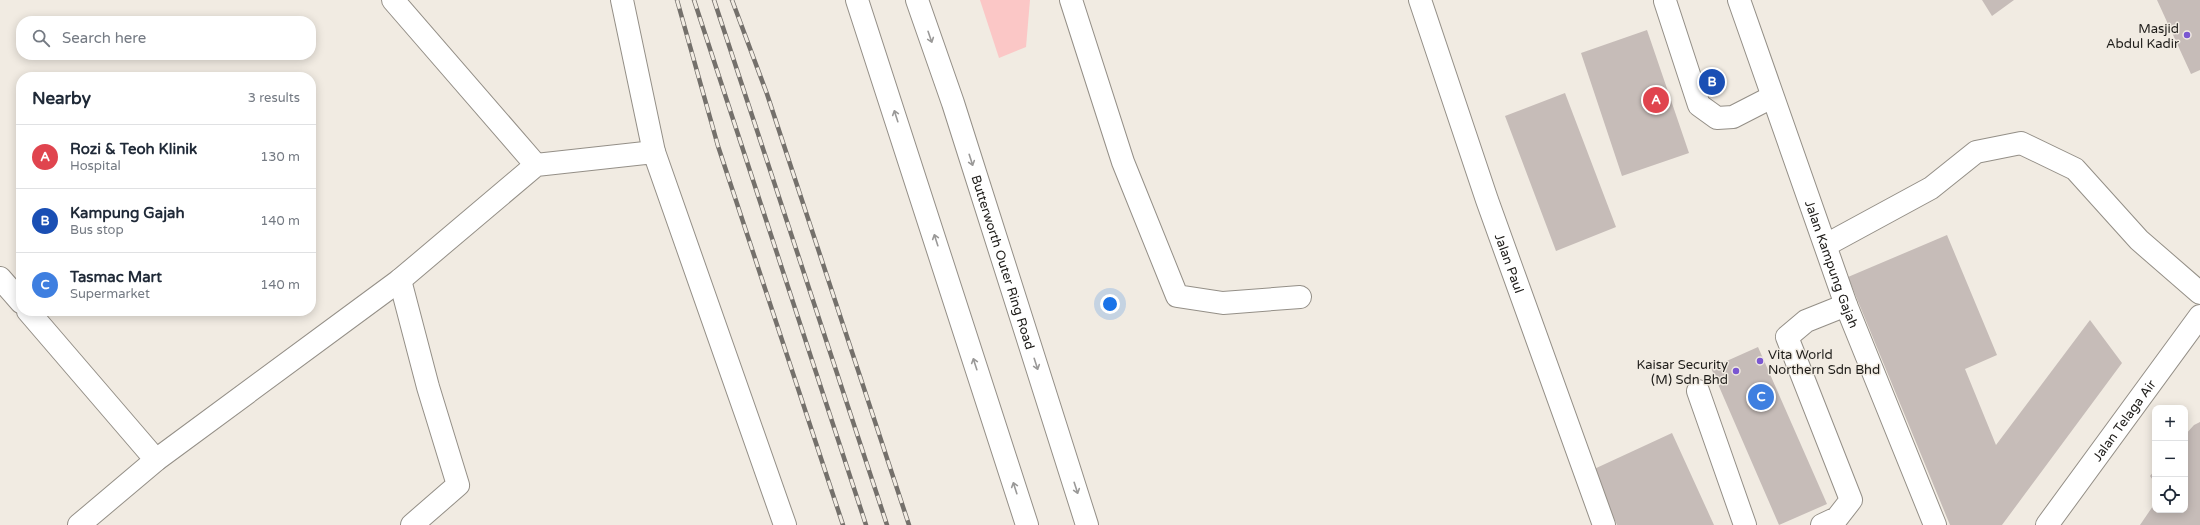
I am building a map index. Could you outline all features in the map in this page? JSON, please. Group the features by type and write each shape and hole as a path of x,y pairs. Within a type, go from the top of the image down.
{"main road":[{"path":"393,0 536,165"},
{"path":"622,0 654,152 784,525"},
{"path":"857,0 1027,525"},
{"name":"Butterworth Outer Ring Road","path":"917,0 952,104 1087,525"},
{"path":"1071,0 1123,162 1177,296 1223,303 1300,297"},
{"name":"Jalan Paul","path":"1420,0 1487,200 1604,525"},
{"name":"Jalan Kampung Gajah","path":"1739,0 1846,305 1936,525"},
{"path":"1665,1 1699,105 1717,118 1733,117 1772,97"},
{"path":"1826,245 1931,188 1976,152 2021,143 2075,169 2139,240 2200,293"},
{"path":"79,525 156,460 400,280 536,165 654,152"},
{"path":"0,278 16,296"},
{"path":"400,280 428,388 458,485 412,525"},
{"path":"1822,525 1837,518 1851,500 1787,338 1806,321 1846,305"},
{"path":"32,316 156,460"},
{"name":"Jalan Telaga Air","path":"2046,525 2200,316"},
{"path":"1698,391 1745,525"}],"shaded area":[{"path":"980,0 1030,0 1026,47 999,58"}],"building":[{"path":"1982,0 2014,0 1992,16"},
{"name":"Masjid Abdul Kadir","path":"2157,0 2200,0 2200,70 2191,74"},
{"path":"1647,30 1689,153 1622,176 1581,53"},
{"path":"1565,93 1616,227 1556,251 1505,116"},
{"path":"1947,235 1997,355 1965,369 1996,445 2090,320 2122,363 2002,525 1950,525 1848,277"},
{"path":"1758,347 1827,504 1779,525 1711,368"},
{"path":"2200,422 2200,525 2140,525 2152,507 2152,513 2188,513 2188,432 2194,425"},
{"path":"1672,433 1714,525 1617,525 1592,470"}],"railway":[{"path":"677,0 718,146 843,525"},
{"path":"694,0 866,525"},
{"path":"714,0 887,525"},
{"path":"732,0 767,94 909,525"}],"place":[{"name":"Masjid Abdul Kadir","path":"2187,35"},
{"name":"Kampung Gajah","path":"1712,82"},
{"name":"Rozi & Teoh Klinik","path":"1656,100"},
{"name":"Vita World Northern Sdn Bhd","path":"1760,361"},
{"name":"Kaisar Security (M) Sdn Bhd","path":"1736,371"},
{"name":"Tasmac Mart","path":"1761,397"}]}
